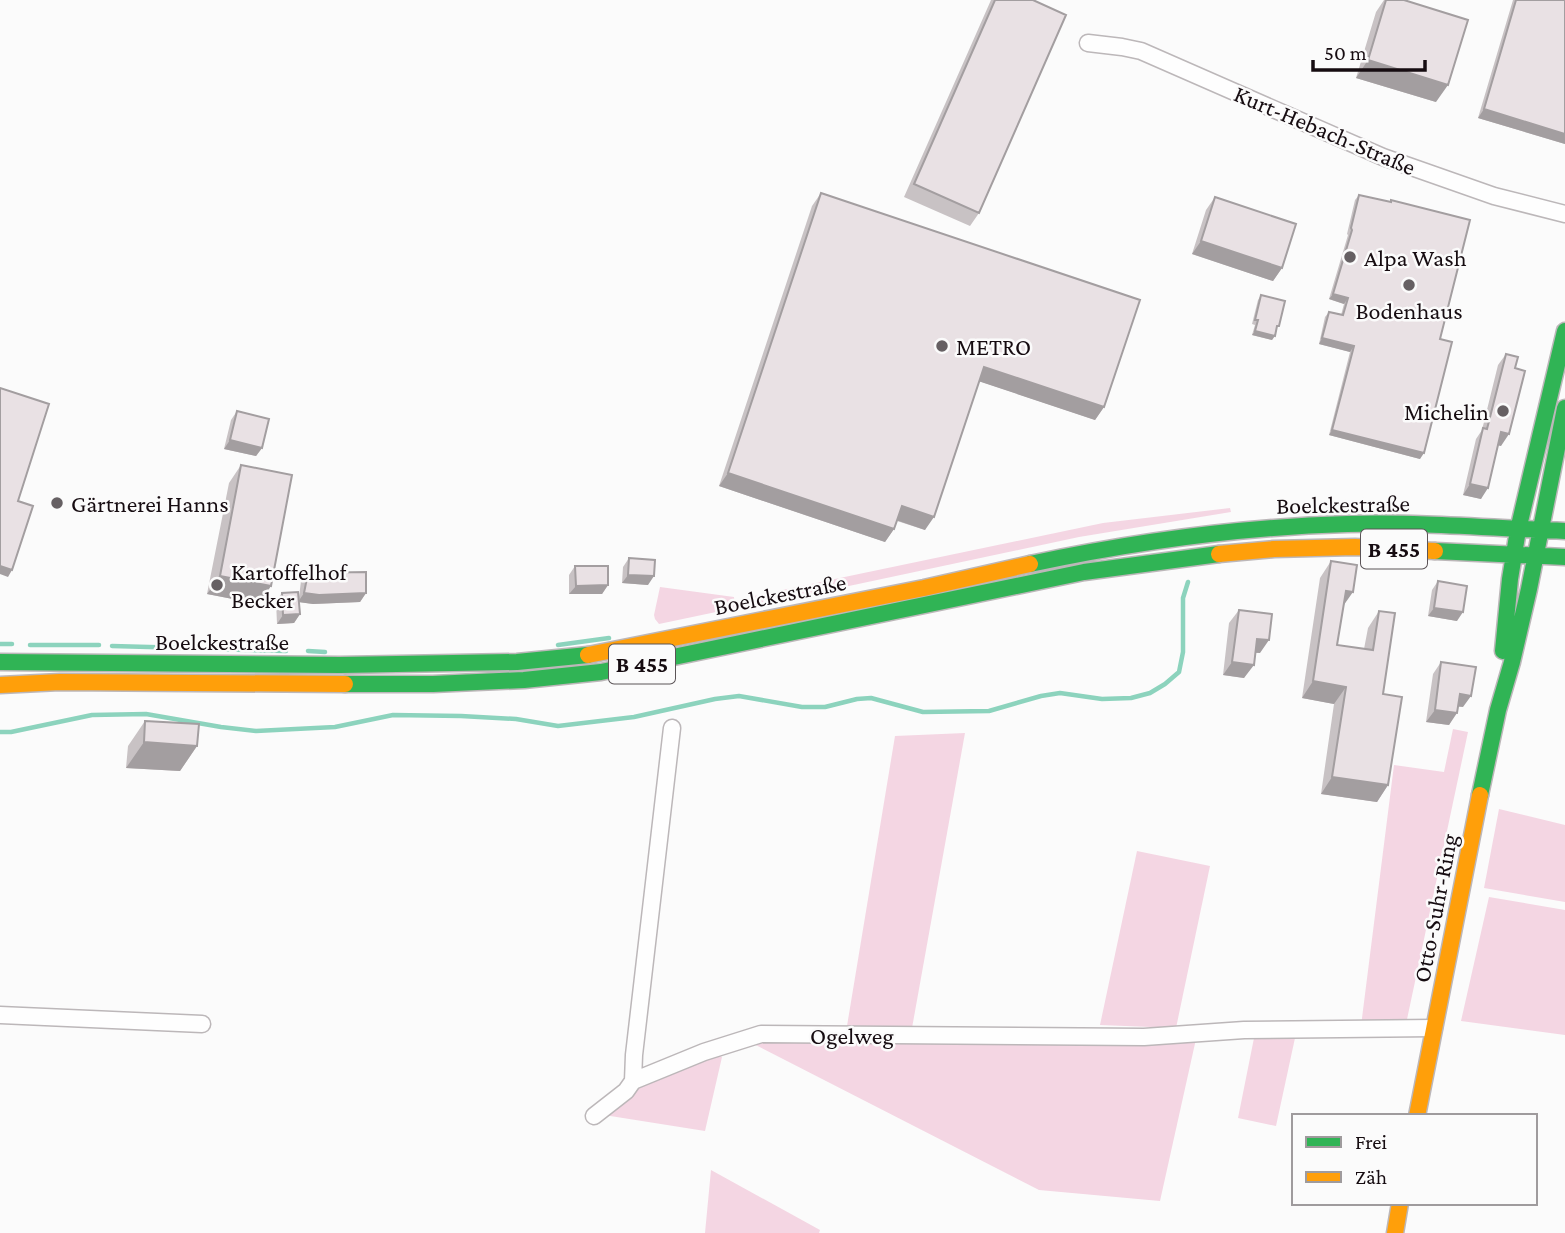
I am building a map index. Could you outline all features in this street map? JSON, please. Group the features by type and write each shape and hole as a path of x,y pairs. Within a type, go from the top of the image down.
{"main road":[{"name":"Otto-Suhr-Ring","path":"1498,710 1513,554 1565,331"},
{"name":"Otto-Suhr-Ring","path":"1417,1114 1498,710 1536,556 1565,408"},
{"name":"Boelckestraße","path":"0,662 340,665 517,662 584,656 643,645 924,588 1055,558 1238,531 1348,524 1565,531"},
{"name":"Boelckestraße","path":"0,685 60,681 433,684 524,680 601,672 1084,572 1201,555 1312,547 1355,547 1565,557"},
{"path":"1395,1233 1400,1205"}],"street":[{"name":"Kurt-Hebach-Straße","path":"1088,43 1141,51 1383,157 1494,196 1565,214"},
{"path":"633,1082 672,728"},
{"path":"0,1015 202,1024"},
{"name":"Ogelweg","path":"594,1116 626,1091 633,1082 704,1052 761,1034 1144,1037 1244,1030 1434,1028"}],"shaded area":[{"path":"1230,508 1231,512 1079,537 760,605 754,596 1103,523"},
{"path":"660,587 734,597 735,608 659,624 654,615"},
{"path":"1453,729 1468,732 1406,1024 1361,1026 1394,765 1444,772"},
{"path":"965,733 912,1028 847,1026 895,736"},
{"path":"1499,809 1565,825 1565,902 1484,888"},
{"path":"1137,851 1210,866 1176,1028 1100,1025"},
{"path":"1489,897 1565,910 1565,1035 1461,1021"},
{"path":"1254,1038 1295,1038 1276,1126 1238,1118"},
{"path":"1196,1039 1160,1201 1039,1190 750,1042 901,1043"},
{"path":"716,1054 722,1057 705,1131 604,1115 644,1084"},
{"path":"711,1170 820,1230 819,1233 705,1233"}],"building":[{"path":"995,0 1033,0 1066,15 979,213 914,184"},
{"path":"1386,0 1404,0 1468,20 1448,85 1368,60"},
{"path":"1516,0 1565,0 1565,134 1484,109"},
{"name":"METRO","path":"821,193 1140,300 1104,407 984,367 934,517 902,506 894,529 728,473"},
{"name":"Bodenhaus","path":"1359,195 1391,200 1470,220 1440,339 1452,342 1424,453 1332,430 1354,346 1322,338 1329,312 1343,315 1348,298 1333,294 1352,230"},
{"path":"1215,197 1296,224 1282,268 1201,241"},
{"path":"1261,295 1285,301 1275,336 1255,331"},
{"path":"1506,354 1518,357 1515,368 1525,371 1509,434 1501,432 1488,488 1470,484 1483,428 1487,429"},
{"path":"0,388 49,404 18,501 33,506 12,570 0,566"},
{"path":"237,411 269,419 262,448 230,440"},
{"path":"241,465 292,475 271,586 220,576"},
{"path":"629,558 655,560 654,576 628,575"},
{"path":"1331,561 1357,565 1353,592 1346,591 1337,645 1373,650 1379,611 1395,613 1383,694 1402,697 1388,785 1332,777 1346,687 1313,681"},
{"path":"575,566 608,566 608,585 576,586"},
{"path":"366,572 366,593 304,593 308,573"},
{"path":"1438,581 1467,586 1463,612 1434,608"},
{"path":"298,592 300,614 283,615 282,593"},
{"path":"1239,610 1272,614 1269,640 1257,639 1254,665 1232,662"},
{"path":"1441,662 1476,667 1471,696 1460,694 1457,713 1435,710"},
{"path":"145,721 199,724 197,746 144,742"}],"waterway":[{"path":"0,732 92,715 146,714 256,731 335,727 393,715 516,719 558,726 634,717 739,696 802,707 825,707 871,698 923,712 989,711 1060,693 1102,699 1131,698 1150,693 1179,672 1183,652 1183,598 1188,582"},
{"path":"558,645 609,638"},
{"path":"0,644 12,644"},
{"path":"30,645 99,645"},
{"path":"112,646 186,648"},
{"path":"209,649 286,651"},
{"path":"308,651 325,652"}],"traffic: fast":[{"path":"1503,651 1518,530 1565,331"},
{"path":"1480,795 1498,710 1529,589 1565,408"},
{"path":"1030,564 1108,549 1268,528 1401,524 1565,531"},
{"path":"1435,551 1565,557"},
{"path":"345,684 524,680 601,672 1084,572 1219,554"},
{"path":"0,662 340,665 517,662 588,655"}],"traffic: slow":[{"path":"1219,554 1274,549 1355,547 1435,551"},
{"path":"588,655 924,588 1030,564"},
{"path":"0,685 60,682 345,684"},
{"path":"1417,1114 1480,795"},
{"path":"1395,1233 1400,1205"}],"place":[{"name":"Alpa Wash","path":"1350,257"},
{"name":"Bodenhaus","path":"1409,285"},
{"name":"METRO","path":"942,346"},
{"name":"Michelin","path":"1503,411"},
{"name":"Gärtnerei Hanns","path":"57,503"},
{"name":"Kartoffelhof Becker","path":"217,585"}]}
